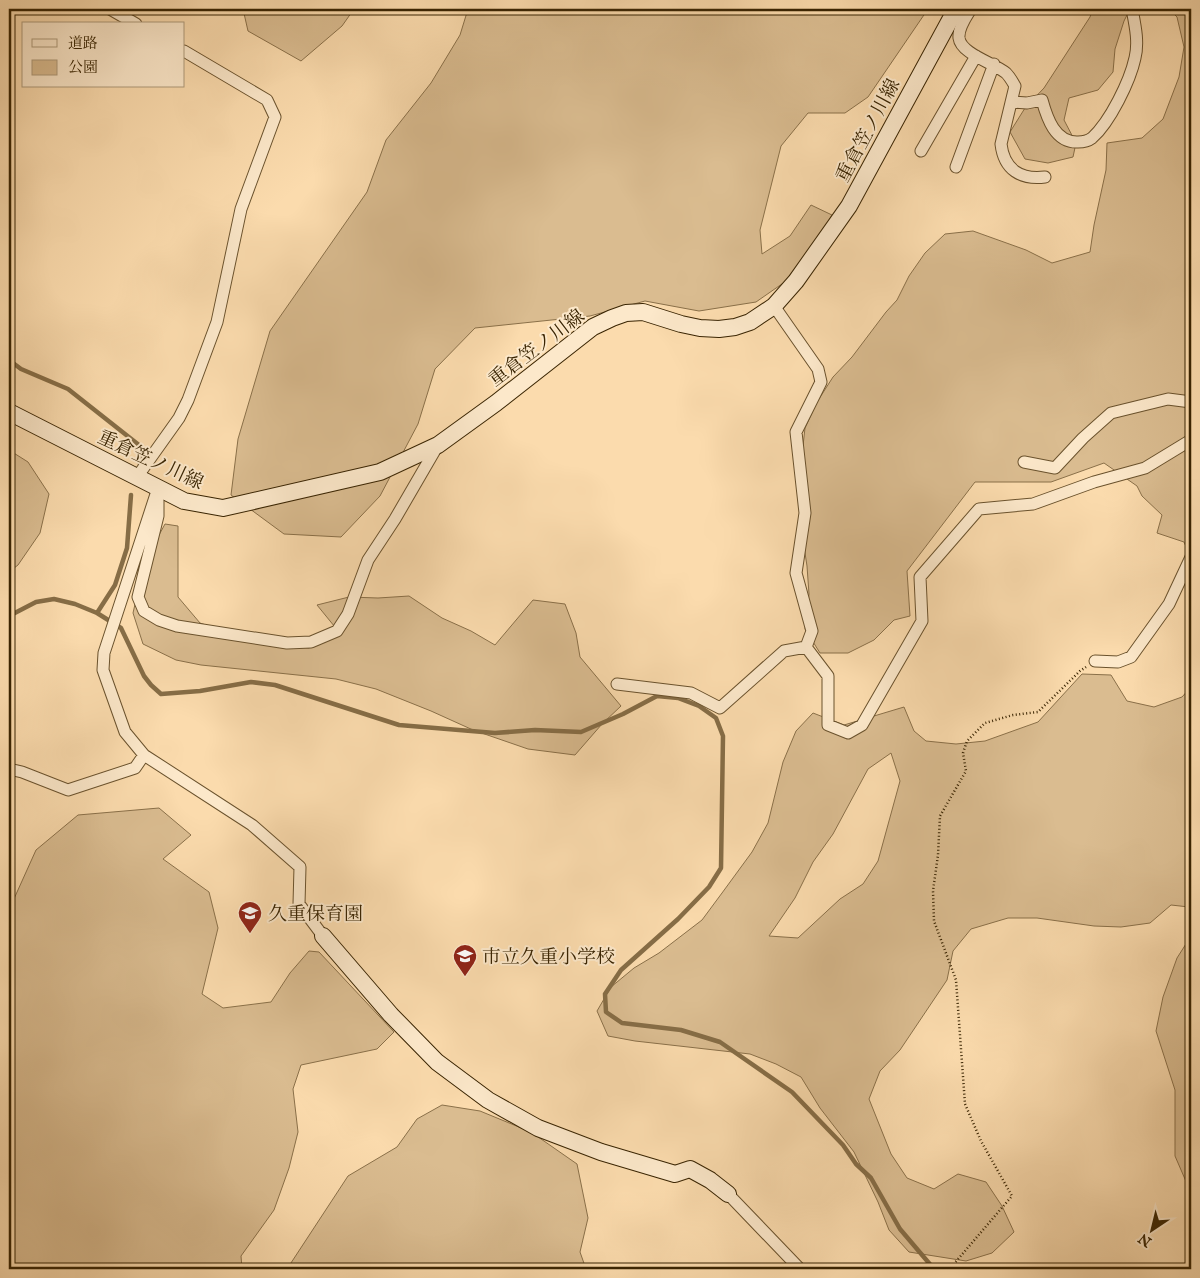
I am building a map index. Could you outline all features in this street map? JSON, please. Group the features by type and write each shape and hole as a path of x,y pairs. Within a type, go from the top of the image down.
{"main road":[{"name":"重倉笠ノ川線","path":"9,412 184,501 223,508 380,472 438,445 496,403 592,327 626,313 644,312 700,328 718,329 735,327 750,322 774,306 796,281 849,206 956,9"},
{"path":"323,936 391,1015 437,1062 488,1100 538,1128 602,1152 675,1174 690,1169 710,1180 728,1194"}],"street":[{"path":"110,9 133,22"},
{"path":"971,9 962,26 959,38 962,46 976,56 994,64 1011,78 1015,86 1001,144 1006,163 1015,172 1032,179 1046,177"},
{"path":"1011,102 1027,104 1042,100 1045,112 1056,133 1071,142 1085,142 1092,138 1120,98 1133,66 1137,42 1132,9"},
{"path":"137,478 179,418 188,400 217,322 240,209 275,117 267,100 185,52"},
{"path":"921,151 976,56"},
{"path":"956,167 994,64"},
{"path":"774,306 818,369 821,382 796,432 805,513 796,573 812,631 806,647"},
{"path":"1024,462 1055,468 1083,438 1111,413 1168,399 1191,402"},
{"path":"806,647 828,676 828,726 848,733 862,725 922,621 920,578 979,508 1033,504 1094,482 1146,468 1191,440"},
{"path":"158,488 158,516 138,597 144,611 159,620 177,626 287,643 311,642 336,631 348,614 368,560 438,445"},
{"path":"158,488 104,653 103,670 125,732 144,755 252,826 300,867 299,904 323,936"},
{"path":"1096,661 1118,662 1131,657 1170,604 1191,557"},
{"path":"617,684 691,693 720,708 784,652 806,647"},
{"path":"9,769 22,772 68,790 135,768 144,755"},
{"path":"728,1194 800,1269"}],"path":[{"path":"944,1269 953,1264 1012,1196 981,1141 965,1104 956,980 934,921 933,891 938,855 940,816 966,771 963,753 967,741 986,723 1013,715 1038,712 1080,671 1096,661"}],"green space":[{"path":"243,9 354,9 342,26 301,61 248,31"},
{"path":"468,9 928,9 868,97 845,113 808,113 781,146 760,230 762,254 790,236 811,205 832,215 802,270 756,302 699,311 645,301 590,316 475,328 435,369 418,424 380,496 341,537 284,534 231,495 238,439 270,331 367,192 386,140 431,83 460,35"},
{"path":"1093,9 1130,9 1115,49 1113,72 1098,90 1069,98 1064,120 1076,143 1073,157 1048,163 1025,159 1010,132 1025,108 1044,88 1090,17"},
{"path":"1169,9 1191,9 1191,558 1184,542 1157,533 1162,515 1142,496 1137,486 1104,463 1051,482 975,482 907,571 910,616 894,620 874,640 848,653 820,653 805,629 809,594 803,540 802,455 805,428 817,402 833,377 852,357 897,300 909,276 925,253 945,234 973,231 1026,250 1052,263 1090,252 1106,170 1107,143 1142,138 1163,119 1179,77 1184,47 1177,17"},
{"path":"9,450 28,462 49,494 40,533 18,565 9,572"},
{"path":"165,524 178,526 178,597 200,623 231,634 283,645 309,648 339,632 317,605 349,597 409,596 442,618 471,631 495,645 533,600 565,604 576,633 580,657 621,706 602,724 575,755 528,749 473,730 376,689 336,679 201,665 176,660 143,644 133,613 141,578 153,546"},
{"path":"1082,674 1111,675 1127,701 1154,707 1182,697 1191,687 1191,909 1189,907 1171,905 1150,923 1121,927 1094,926 1037,918 1008,918 971,929 953,951 947,980 900,1050 880,1071 869,1099 891,1154 907,1178 934,1189 958,1174 986,1182 1002,1206 1014,1232 992,1253 966,1261 909,1252 889,1230 854,1152 820,1108 801,1077 776,1064 750,1054 635,1041 608,1036 597,1011 611,987 634,968 659,953 702,920 752,852 768,823 783,762 796,731 813,713 844,725 904,707 914,731 926,741 956,744 985,741 1038,722","holes":["891,753 900,781 878,861 863,884 840,899 798,938 769,936 795,898 813,862 833,834 868,769"]},
{"path":"159,808 191,835 163,859 209,892 218,928 202,994 223,1008 271,1002 290,973 309,951 319,952 394,1032 377,1049 301,1065 293,1089 298,1132 289,1168 274,1210 241,1256 242,1269 9,1269 9,906 36,850 78,815"},
{"path":"1191,936 1191,1193 1175,1156 1175,1090 1156,1031 1163,997 1177,958"},
{"path":"442,1105 480,1111 531,1132 577,1164 588,1218 580,1252 586,1269 287,1269 348,1176 397,1147 417,1119"}],"waterway":[{"path":"9,360 21,369 68,389 144,449 140,464"},
{"path":"97,613 115,585 127,548 131,495"},
{"path":"9,616 36,602 54,599 75,604 97,613 121,628 144,676 161,694 200,691 251,682 275,685 399,725 495,733 535,730 581,732 623,714 657,696 678,698 699,706 716,718 723,736 721,868 709,887 678,919 621,970 605,994 606,1012 622,1023 681,1030 720,1042 792,1092 843,1145 856,1164 871,1178 900,1229 934,1269"}],"place":[{"name":"久重保育園","path":"250,934"},
{"name":"市立久重小学校","path":"465,977"}]}
